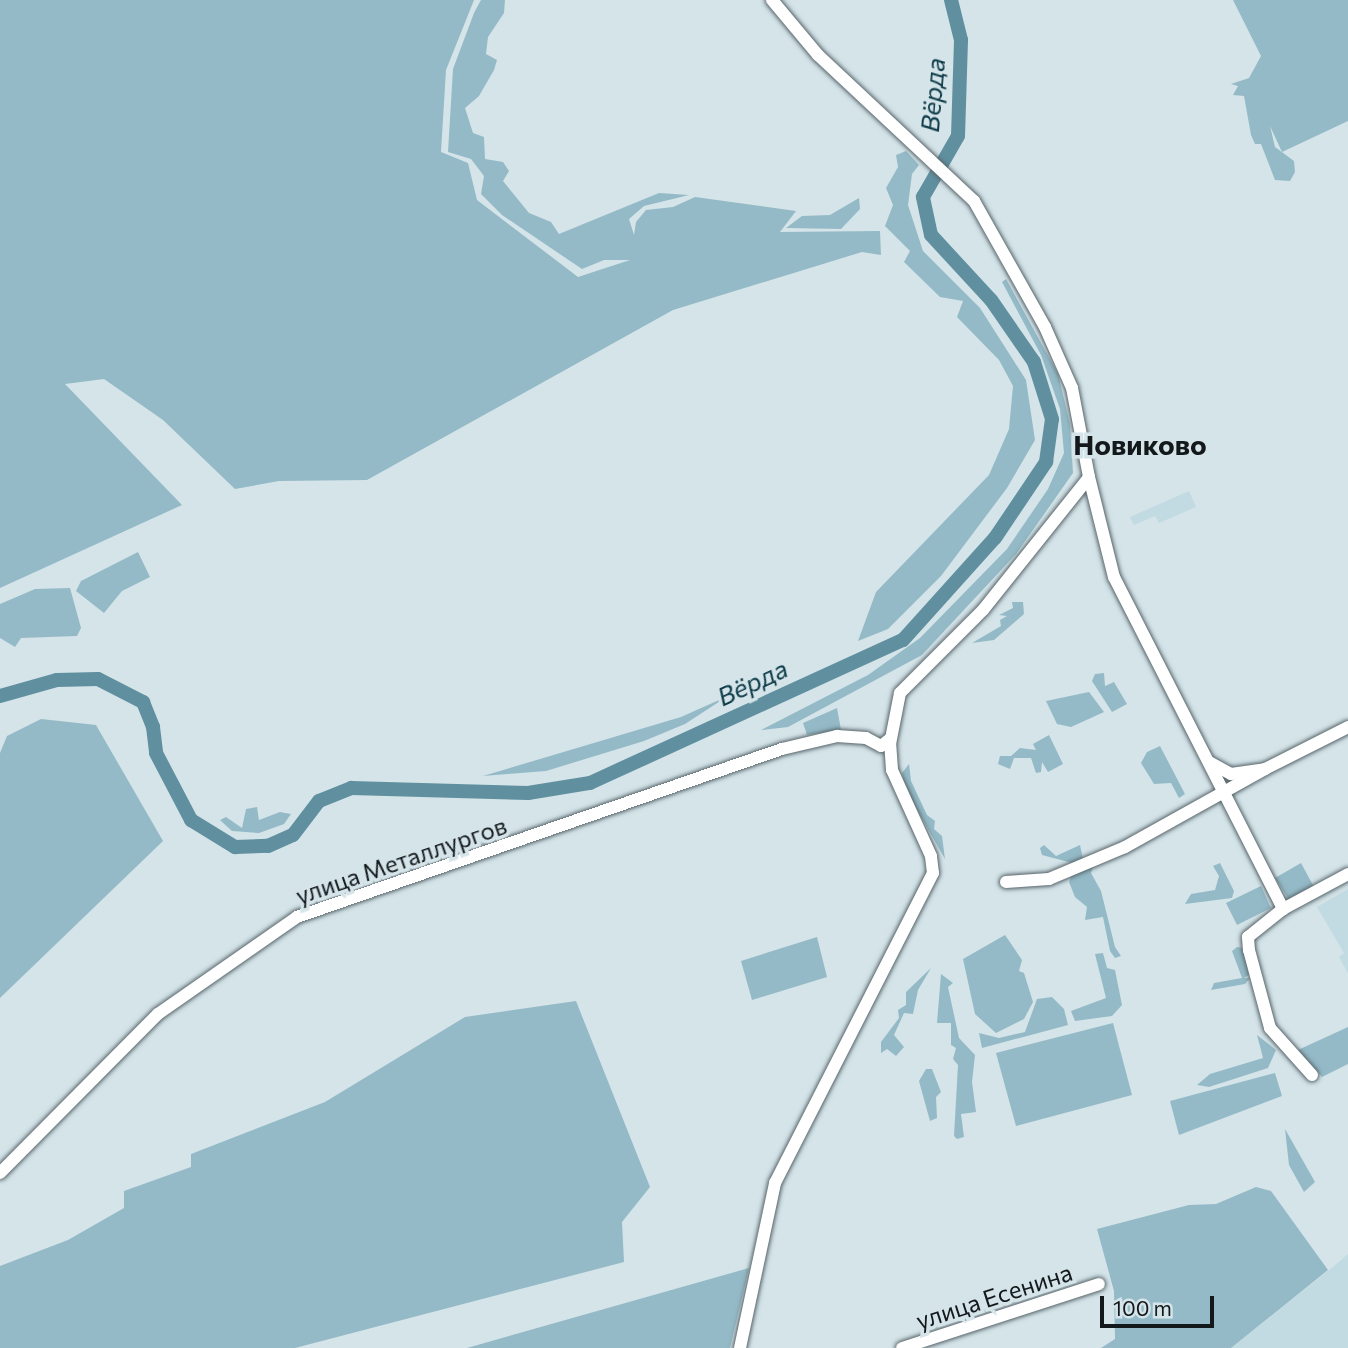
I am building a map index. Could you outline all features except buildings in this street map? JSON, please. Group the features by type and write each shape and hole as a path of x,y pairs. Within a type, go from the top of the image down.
{"street":[{"path":"772,0 818,55 974,201 1045,327 1072,388 1097,525 1114,577 1283,909"},
{"path":"740,1348 775,1184 933,873 931,856 892,770 890,739 893,714 912,677 983,610 1089,477"},
{"path":"1006,882 1049,879 1125,847 1222,792 1348,727"},
{"name":"улица Металлургов","path":"0,1173 158,1014 297,917 782,749 837,736 866,738 881,746 890,739"},
{"path":"1206,760 1230,774 1265,769"},
{"path":"1312,1075 1270,1028 1248,937 1283,909 1348,874"},
{"name":"улица Есенина","path":"902,1348 1098,1284"}],"shaded area":[{"path":"0,0 474,0 446,70 441,152 468,163 477,200 578,277 630,260 604,260 582,269 502,215 481,194 484,176 471,159 448,152 453,69 474,13 481,0 505,0 504,13 488,37 486,54 497,60 494,70 479,96 465,108 473,133 484,137 485,159 503,162 509,171 503,181 529,213 551,222 559,234 659,193 689,195 644,206 629,219 634,235 636,222 646,210 673,207 695,197 796,211 780,232 880,231 881,255 862,252 673,310 367,480 279,481 235,489 163,420 104,379 65,384 182,505 0,588"},
{"path":"1233,0 1348,0 1348,121 1282,152 1270,126 1275,147 1294,161 1295,172 1290,181 1275,180 1261,144 1255,144 1251,135 1244,96 1233,95 1238,86 1231,84 1249,78 1261,56"},
{"path":"906,151 919,165 912,174 908,205 923,251 980,308 1026,380 1035,440 1007,488 941,576 888,629 858,641 876,592 989,475 1009,429 1013,386 999,360 957,317 963,301 940,297 904,262 910,251 885,226 893,205 886,188 898,167 896,155"},
{"path":"859,198 860,209 841,229 786,228 802,216 830,215"},
{"path":"1006,279 1058,374 1070,424 1073,473 1016,554 922,655 788,727 761,730 868,675 920,638 1007,549 1048,489 1064,453 1060,409 1041,355 1002,282"},
{"path":"1189,491 1196,507 1159,523 1155,516 1134,525 1130,517"},
{"path":"138,552 150,577 122,591 104,613 76,591 81,581"},
{"path":"70,588 81,628 77,636 21,638 15,647 0,638 0,604 35,589"},
{"path":"1012,602 1023,602 1024,614 994,640 972,643 1001,626 1000,620 1007,616 999,615 1013,608"},
{"path":"1104,673 1105,686 1114,682 1127,704 1112,712 1092,681 1095,674"},
{"path":"1089,692 1104,712 1071,727 1057,724 1046,701"},
{"path":"728,696 685,724 644,741 546,771 483,776 681,717"},
{"path":"837,708 841,730 807,735 803,723"},
{"path":"41,719 96,725 163,841 0,998 0,753 7,736"},
{"path":"1049,735 1063,764 1048,772 1042,762 1041,772 1036,773 1031,758 1014,758 1010,769 998,764 1000,756 1011,756 1020,748 1036,750 1033,744"},
{"path":"1160,746 1185,794 1179,798 1171,783 1154,784 1141,763 1147,752"},
{"path":"909,764 911,781 927,815 935,821 934,829 942,836 945,859 906,790 902,773"},
{"path":"257,807 259,820 280,812 291,814 284,824 259,833 232,831 220,820 226,817 242,828 246,809"},
{"path":"1044,845 1056,856 1080,845 1083,859 1093,866 1091,873 1101,891 1115,947 1121,956 1115,958 1110,951 1103,917 1085,920 1087,907 1075,897 1069,882 1076,864 1042,855 1040,848"},
{"path":"1220,863 1234,891 1232,898 1185,904 1191,894 1215,890 1219,876 1213,866"},
{"path":"1301,863 1314,887 1290,901 1275,878"},
{"path":"1261,886 1271,908 1237,925 1226,903"},
{"path":"1348,889 1348,973 1339,957 1344,953 1317,907"},
{"path":"1005,935 1022,960 1019,971 1024,973 1033,1002 1024,1019 996,1033 975,1014 963,959"},
{"path":"817,937 827,977 752,1000 741,961"},
{"path":"1237,947 1243,948 1249,975 1244,978 1250,978 1245,984 1211,990 1214,983 1242,978 1232,951"},
{"path":"1103,953 1107,968 1115,970 1122,1005 1112,1016 1075,1021 1071,1011 1106,998 1095,954"},
{"path":"931,968 918,990 913,1014 904,1013 894,1035 904,1047 896,1056 887,1049 881,1053 881,1042 899,1018 898,1010 906,1005 906,992"},
{"path":"941,974 953,983 948,987 959,1038 975,1055 972,1082 976,1112 961,1114 964,1137 957,1139 954,1136 958,1065 953,1059 956,1048 951,1045 951,1023 937,1023"},
{"path":"1052,997 1064,1009 1068,1025 982,1048 979,1033 999,1038 1025,1032 1037,999"},
{"path":"576,1001 650,1187 622,1222 624,1262 295,1348 0,1348 0,1266 68,1240 124,1208 124,1191 191,1167 191,1154 325,1102 465,1017"},
{"path":"1113,1023 1132,1095 1016,1126 996,1053"},
{"path":"1348,1027 1348,1064 1322,1077 1298,1050"},
{"path":"1257,1035 1276,1050 1268,1068 1209,1087 1197,1085 1210,1074 1263,1058"},
{"path":"926,1069 932,1069 941,1092 936,1097 937,1118 930,1121 919,1081"},
{"path":"1275,1073 1282,1096 1179,1135 1170,1101"},
{"path":"1285,1129 1315,1182 1304,1192 1289,1165"},
{"path":"1256,1187 1271,1191 1328,1270 1231,1348 1101,1348 1115,1339 1114,1291 1097,1229 1189,1205 1216,1204"},
{"path":"1348,1254 1348,1348 1231,1348 1333,1267"},
{"path":"749,1268 730,1348 467,1348"}],"waterway":[{"name":"Вёрда","path":"0,696 57,680 98,679 143,702 153,727 156,753 191,820 235,847 268,846 293,835 319,801 351,788 528,793 590,783 903,640 995,538 1046,462 1052,419 1034,362 991,300 931,235 923,197 958,136 961,40 951,0"}],"district":[{"name":"Новиково","path":"1140,444"}]}
